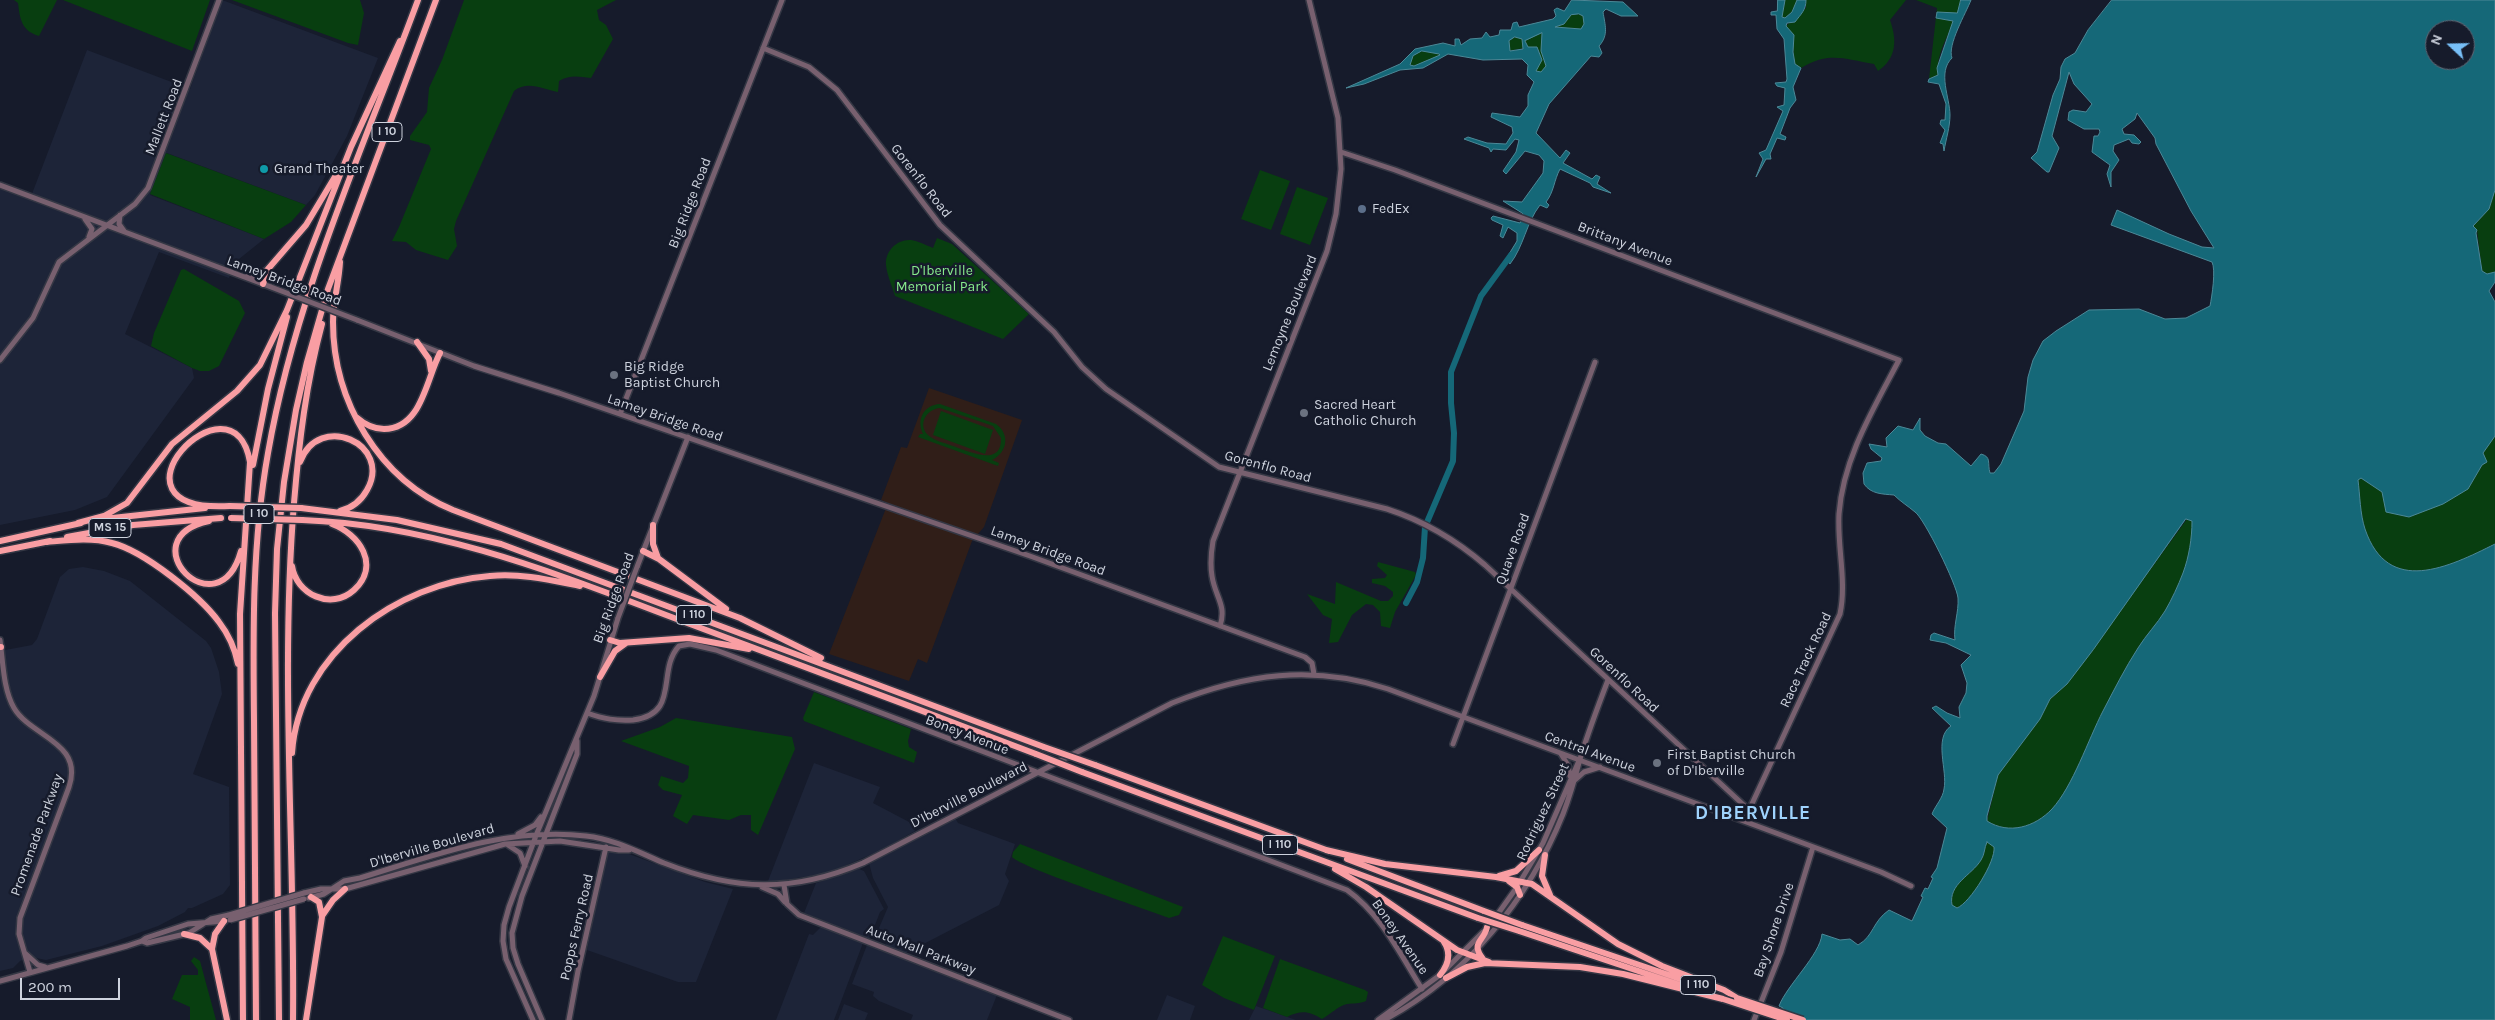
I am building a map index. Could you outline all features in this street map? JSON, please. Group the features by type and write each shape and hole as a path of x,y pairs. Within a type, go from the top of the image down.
{"highway":[{"name":"I 10","path":"256,1020 253,619 256,542 267,456 286,368 308,294 418,0"},
{"name":"I 10","path":"279,1020 275,613 277,549 284,482 296,410 307,362 328,289 436,0"},
{"path":"78,523 104,516 127,503 172,444 233,394 250,378 264,359 298,285 351,147 396,47 406,31"},
{"path":"263,284 268,269 314,213 351,147"},
{"path":"341,254 334,306 334,338 338,370 354,415 371,443 395,472 415,491 432,501 740,618 773,633 842,670"},
{"path":"248,495 268,389 298,285"},
{"path":"293,1020 287,654 291,543 305,402 327,305 328,289"},
{"path":"417,342 429,359 431,372"},
{"path":"354,415 364,423 376,428 388,429 403,424 418,408 431,372 440,354"},
{"path":"219,507 197,504 183,499 177,494 171,483 170,471 175,458 186,444 197,436 221,430 232,433 241,439 246,445 250,462 240,605 243,1020"},
{"path":"296,481 304,452 312,443 330,436 343,437 355,441 366,451 371,461 372,481 357,503 337,512"},
{"name":"MS 15","path":"0,541 78,523 132,515 230,506 301,508 337,512"},
{"name":"I 110","path":"337,512 404,521 501,544 1095,766 1326,850 1484,911 1521,928"},
{"path":"221,518 195,525 180,538 176,550 177,563 190,579 209,584 223,579 237,561 244,532"},
{"name":"MS 15","path":"0,551 133,525 221,518"},
{"name":"I 110","path":"221,518 324,521 383,528 464,544 601,590 1082,772 1478,918 1521,928 1786,1020"},
{"path":"291,543 292,569 295,579 305,592 328,599 349,594 357,586 364,574 363,550 350,533 324,521"},
{"path":"653,525 653,544 659,559"},
{"path":"48,542 102,540 127,548 143,556 197,599 218,621 233,646 241,680"},
{"path":"643,550 659,559 718,604 740,618"},
{"path":"289,783 294,739 304,706 314,683 329,660 345,642 385,610 431,588 458,580 491,576 551,579 601,590"},
{"path":"610,640 628,643 689,638 767,652"},
{"path":"600,678 615,651 628,643"},
{"path":"1326,850 1385,864 1500,878 1522,884 1553,898 1659,975"},
{"path":"1500,878 1516,871 1542,853"},
{"path":"1542,853 1542,876 1546,889 1553,898"},
{"path":"1312,857 1357,881 1467,954 1489,962"},
{"path":"1520,895 1522,884"},
{"path":"322,917 333,900 345,889"},
{"path":"306,1020 322,917 319,902 311,897"},
{"path":"227,1020 212,950 214,934 228,919"},
{"path":"1487,928 1477,943 1477,948 1489,962"},
{"path":"184,934 200,938 212,950"},
{"path":"1440,937 1448,953 1443,977"},
{"path":"1443,977 1467,967 1489,962 1580,967 1623,974 1659,975 1724,990 1737,998 1803,1020"}],"main road":[{"name":"Mallett Road","path":"0,360 33,318 56,267 65,257 142,197 148,188 219,0"},
{"name":"Big Ridge Road","path":"620,414 782,0"},
{"name":"Lemoyne Boulevard","path":"1220,626 1223,608 1213,584 1210,558 1216,530 1326,251 1339,196 1341,152 1336,110 1309,0"},
{"name":"Gorenflo Road","path":"763,48 804,64 821,75 846,101 940,224 1054,332 1097,382 1216,465 1239,474 1387,509 1409,517 1465,547 1749,810"},
{"name":"Brittany Avenue","path":"1341,152 1360,157 1899,360"},
{"name":"Lamey Bridge Road","path":"0,186 417,342 440,354 688,437 1030,556 1305,657 1329,676"},
{"path":"120,215 119,224 128,235"},
{"path":"83,217 92,229 90,238"},
{"path":"243,277 256,276 268,269"},
{"name":"Race Track Road","path":"1744,821 1839,618 1843,596 1839,528 1843,491 1858,444 1899,360"},
{"name":"Quave Road","path":"1453,744 1595,362"},
{"name":"Big Ridge Road","path":"534,842 570,751 577,740 600,678 618,618 688,437"},
{"name":"Promenade Parkway","path":"0,644 7,687 13,707 23,719 62,749 69,760 71,773 69,787 20,914 19,928 30,972"},
{"name":"Boney Avenue","path":"587,713 617,721 640,719 652,714 662,703 675,650 682,645 697,645 716,650 1347,890 1362,901 1374,914 1422,989"},
{"path":"1314,665 1314,674"},
{"name":"Central Avenue","path":"1314,674 1372,684 1600,767 1911,886"},
{"name":"D'Iberville Boulevard","path":"142,942 147,943 184,934 214,918 228,919 304,896 318,889 345,889 505,844 544,842 629,850 717,881 759,886 784,885 815,880 856,866 1172,703 1198,693 1247,679 1271,675 1314,674"},
{"name":"Rodriguez Street","path":"1384,1020 1418,1001 1467,954 1522,884 1542,853 1580,760 1608,680"},
{"name":"Big Ridge Road","path":"544,842 577,754 577,740"},
{"path":"1561,754 1570,770 1571,783"},
{"path":"1012,764 1026,772 1024,780"},
{"path":"1052,765 1049,771 1051,776 1067,784"},
{"path":"1571,783 1584,772 1600,767"},
{"path":"510,836 535,825 549,804"},
{"path":"553,819 557,831 563,834"},
{"name":"D'Iberville Boulevard","path":"304,896 311,897 344,881 360,878 476,843 510,836 537,833 563,834 605,839 622,844 629,850"},
{"path":"533,1020 506,959 503,941 509,906 534,842"},
{"path":"542,1020 512,948 512,933 522,896 544,842"},
{"path":"505,844 512,846 520,853 525,866"},
{"name":"Popps Ferry Road","path":"568,1020 606,847"},
{"name":"Bay Shore Drive","path":"1754,1020 1781,952 1813,847"},
{"name":"Rodriguez Street","path":"1467,954 1477,948 1520,895 1522,884"},
{"path":"784,885 787,904"},
{"name":"Auto Mall Parkway","path":"759,886 778,894 799,915 1069,1020"},
{"name":"D'Iberville Boulevard","path":"142,942 146,938 188,924 204,924"},
{"path":"0,980 142,942"},
{"path":"24,952 33,962 48,968"},
{"name":"Rodriguez Street","path":"1378,1020 1422,989 1443,977"}],"shaded area":[{"path":"222,0 378,58 347,136 315,195 306,205 167,153 150,195 264,239 234,263 229,278 159,252 125,334 192,368 194,378 107,497 75,510 0,525 0,187 30,199 87,50 190,89"},
{"path":"1572,0 1623,2 1638,16 1621,16 1606,9 1603,12 1605,34 1599,46 1602,53 1599,57 1591,56 1549,104 1536,133 1560,158 1566,150 1570,153 1563,163 1592,179 1596,175 1600,177 1597,184 1611,193 1593,187 1590,183 1560,169 1546,202 1549,205 1547,208 1540,205 1535,212 1519,250 1510,264 1506,259 1517,241 1517,233 1508,227 1503,238 1500,236 1503,225 1491,218 1493,216 1520,223 1524,215 1503,201 1522,202 1543,173 1544,161 1539,155 1525,151 1506,174 1503,171 1516,152 1519,140 1515,139 1506,150 1493,149 1491,152 1489,148 1464,139 1468,137 1487,143 1506,144 1513,133 1512,127 1491,117 1492,113 1520,117 1528,106 1528,95 1534,82 1527,75 1528,65 1522,59 1483,60 1448,54 1423,68 1400,70 1364,84 1346,88 1400,64 1415,49 1443,43 1455,46 1455,39 1459,39 1461,45 1470,39 1482,38 1486,32 1490,37 1499,35 1500,30 1511,30 1513,23 1517,22 1519,27 1553,19 1556,16 1554,10 1557,8 1564,11","holes":["1579,14 1583,16 1584,24 1581,29 1555,27 1564,24 1571,15","1542,33 1541,51 1546,66 1541,72 1536,71 1542,60 1537,47 1528,47 1525,41","1515,37 1522,39 1523,49 1510,51 1509,41","1422,51 1440,55 1414,66 1410,65 1413,56"]},
{"path":"1778,0 1785,0 1782,17 1785,18 1792,12 1797,0 1806,0 1804,9 1799,17 1795,22 1787,23 1786,26 1794,35 1793,52 1795,64 1801,68 1793,87 1796,100 1790,108 1780,134 1786,137 1785,140 1777,138 1770,154 1771,159 1766,159 1756,177 1763,159 1759,153 1766,150 1783,111 1777,107 1784,105 1785,88 1777,86 1775,83 1786,82 1787,79 1784,39 1777,29 1776,15 1771,15 1771,12 1777,11"},
{"path":"1961,0 1971,0 1954,37 1951,52 1952,58 1945,70 1945,85 1950,115 1944,151 1943,144 1940,143 1945,130 1940,124 1941,120 1945,120 1946,104 1939,84 1928,82 1929,79 1938,75 1937,68 1953,21 1936,18 1937,12 1957,13"},
{"path":"2112,0 2495,0 2495,190 2489,209 2473,226 2477,230 2482,271 2487,274 2495,272 2495,282 2489,291 2495,302 2495,436 2483,453 2487,462 2482,465 2468,489 2443,504 2409,517 2386,512 2382,492 2361,478 2358,480 2365,529 2375,550 2389,563 2404,570 2421,571 2459,561 2495,544 2495,1020 1780,1020 1783,1008 1779,1006 1816,951 1822,934 1840,940 1850,939 1858,945 1867,937 1879,919 1889,910 1912,921 1923,897 1921,896 1925,888 1928,889 1933,878 1931,877 1937,868 1947,828 1932,814 1943,792 1945,782 1942,746 1946,731 1951,726 1932,708 1936,706 1960,718 1959,707 1966,693 1967,683 1961,665 1971,655 1946,643 1930,640 1931,635 1934,633 1955,640 1958,603 1956,591 1940,552 1915,512 1894,495 1873,492 1864,484 1863,473 1867,463 1881,461 1882,458 1871,449 1869,444 1887,447 1886,438 1898,426 1913,430 1920,418 1920,430 1925,436 1938,443 1946,444 1971,466 1981,454 1984,455 1988,459 1990,473 1994,473 2001,464 2024,411 2028,377 2033,360 2043,341 2089,310 2139,309 2165,319 2186,318 2210,306 2214,277 2212,262 2111,225 2117,210 2202,247 2214,248 2191,211 2156,144 2155,138 2137,113 2135,119 2122,129 2124,134 2134,135 2141,142 2139,144 2132,143 2129,139 2114,145 2113,151 2119,160 2111,172 2111,187 2107,174 2110,165 2092,152 2094,136 2098,136 2099,129 2084,129 2068,120 2069,112 2073,110 2086,112 2092,104 2074,84 2069,72 2052,136 2059,148 2049,172 2031,158 2037,152 2053,95 2060,79 2061,67 2065,59 2075,53 2088,30","holes":["2186,519 2192,521 2191,541 2187,561 2175,592 2165,611 2141,643 2124,671 2060,799 2045,815 2021,827 2004,828 1987,821 1998,775 2040,719 2050,699 2067,684 2093,650","1987,842 1994,847 1994,853 1987,871 1969,898 1957,908 1952,905 1954,891 1957,885 1981,860"]},
{"path":"929,388 1022,420 984,527 972,541 927,663 918,659 909,681 829,654 888,503 881,500 901,447 907,448"},
{"path":"83,567 104,571 130,581 206,641 211,648 219,672 222,694 193,774 229,787 230,885 223,894 188,908 185,912 158,926 102,946 46,960 31,957 20,961 13,968 0,971 0,651 32,645 37,639 60,577 69,569"},
{"path":"814,763 880,787 873,803 911,823 915,831 881,850 829,873 772,882 768,881"},
{"path":"955,818 958,823 1015,844 1005,874 1009,881 999,905 906,953 887,946 879,928 888,907 873,878 869,863"},
{"path":"610,851 629,854 705,882 733,889 696,982 678,982 587,950 606,856"},
{"path":"859,869 864,871 884,909 880,912 870,938 804,913 816,883"},
{"path":"821,927 863,943 834,1020 776,1020 809,934 813,935"},
{"path":"867,945 997,995 987,1020 911,1020 913,1015 879,1001 873,996 874,992 852,984"},
{"path":"1167,995 1195,1006 1190,1020 1157,1020"},
{"path":"844,1004 868,1013 865,1020 838,1020"},
{"path":"1256,1006 1296,1020 1249,1020"}],"green space":[{"path":"14,0 57,0 39,36 25,28 21,20 18,3"},
{"path":"63,0 210,0 192,51"},
{"path":"232,0 360,0 364,13 358,45 348,43"},
{"path":"464,0 616,0 597,10 599,20 606,25 613,39 591,78 567,77 559,81 558,92 530,86 524,86 514,91 456,221 454,229 457,246 448,260 416,250 406,242 392,241 431,149 429,145 410,140 410,136 427,112 429,88 442,60"},
{"path":"1785,0 1797,0 1792,12 1785,18 1782,17"},
{"path":"1806,0 1906,0 1890,20 1894,35 1894,48 1889,60 1878,71 1874,64 1837,58 1820,59 1801,68 1795,64 1792,41 1786,26 1806,8"},
{"path":"1916,0 1961,0 1940,55 1938,75 1929,79 1937,8"},
{"path":"1579,14 1583,16 1584,24 1581,29 1555,27 1564,24 1571,15"},
{"path":"1542,33 1541,51 1546,66 1541,72 1536,71 1540,57 1537,47 1528,47 1525,40"},
{"path":"1515,37 1522,39 1523,48 1509,51 1509,41"},
{"path":"1422,51 1440,55 1414,66 1410,65 1413,56"},
{"path":"166,153 306,205 291,222 264,239 150,194"},
{"path":"1260,170 1290,181 1271,230 1241,219"},
{"path":"1297,187 1328,198 1310,245 1280,234"},
{"path":"2495,190 2495,272 2487,274 2482,271 2477,230 2473,226 2489,209"},
{"name":"D'Iberville Memorial Park","path":"937,238 952,244 1029,314 1003,339 895,296 886,265 890,251 897,244 906,240 916,241 933,248"},
{"path":"184,269 239,301 245,313 219,366 209,371 200,371 192,368 151,346 154,333 181,270"},
{"path":"940,404 996,424 1001,428 1005,438 1004,448 992,460 999,463 998,466 918,437 920,434 923,434 920,423 923,414 934,405","holes":["940,408 993,426 1001,438 1000,447 996,453 990,455 975,454 933,439 928,435 923,426 928,414"]},
{"path":"941,411 993,430 985,454 933,435"},
{"path":"2495,436 2495,544 2459,561 2421,571 2404,570 2389,563 2375,550 2363,523 2358,479 2361,478 2382,492 2468,489 2482,465 2483,453"},
{"path":"2187,519 2193,521 2191,541 2189,554 2177,588 2165,611 2141,643 2124,671 2060,800 2038,820 2021,827 2004,828 1987,821 1998,775 2040,719 2050,699 2067,684"},
{"path":"1378,562 1415,572 1416,575 1395,612 1390,628 1381,626 1380,612 1373,605 1366,604 1352,615 1338,642 1329,643 1332,619 1323,615 1307,594 1335,604 1336,582 1381,601 1388,601 1393,596 1393,592 1385,586 1372,583 1372,579 1385,578 1387,575 1377,566"},
{"path":"814,692 911,729 908,741 909,747 917,752 914,763 804,721 803,718"},
{"path":"676,718 792,737 795,749 758,835 751,830 751,815 741,815 729,820 693,815 687,824 673,816 682,795 663,790 658,785 661,776 683,783 688,778 689,766 621,741 660,727"},
{"path":"1987,842 1994,847 1994,853 1987,871 1969,898 1957,908 1952,905 1954,891 1957,885 1981,860"},
{"path":"1020,844 1183,907 1179,915 1169,918 1060,879 1012,857 1013,852"},
{"path":"1223,936 1275,956 1254,1010 1224,998 1202,985"},
{"path":"194,957 200,961 216,1020 190,1020 190,1007 172,999 182,975 198,975 198,970 191,961"},
{"path":"1280,959 1365,990 1368,992 1366,1001 1344,1005 1322,1019 1305,1012 1287,1017 1263,1008"}],"waterway":[{"path":"1406,603 1417,582 1423,558 1425,527 1453,461 1454,433 1451,403 1451,372 1481,296 1511,255"}],"place":[{"name":"Grand Theater","path":"264,169"},
{"name":"FedEx","path":"1362,209"},
{"name":"Big Ridge Baptist Church","path":"614,375"},
{"name":"Sacred Heart Catholic Church","path":"1304,413"},
{"name":"First Baptist Church of D'Iberville","path":"1657,763"}],"district":[{"name":"D'IBERVILLE","path":"1753,814"}]}
